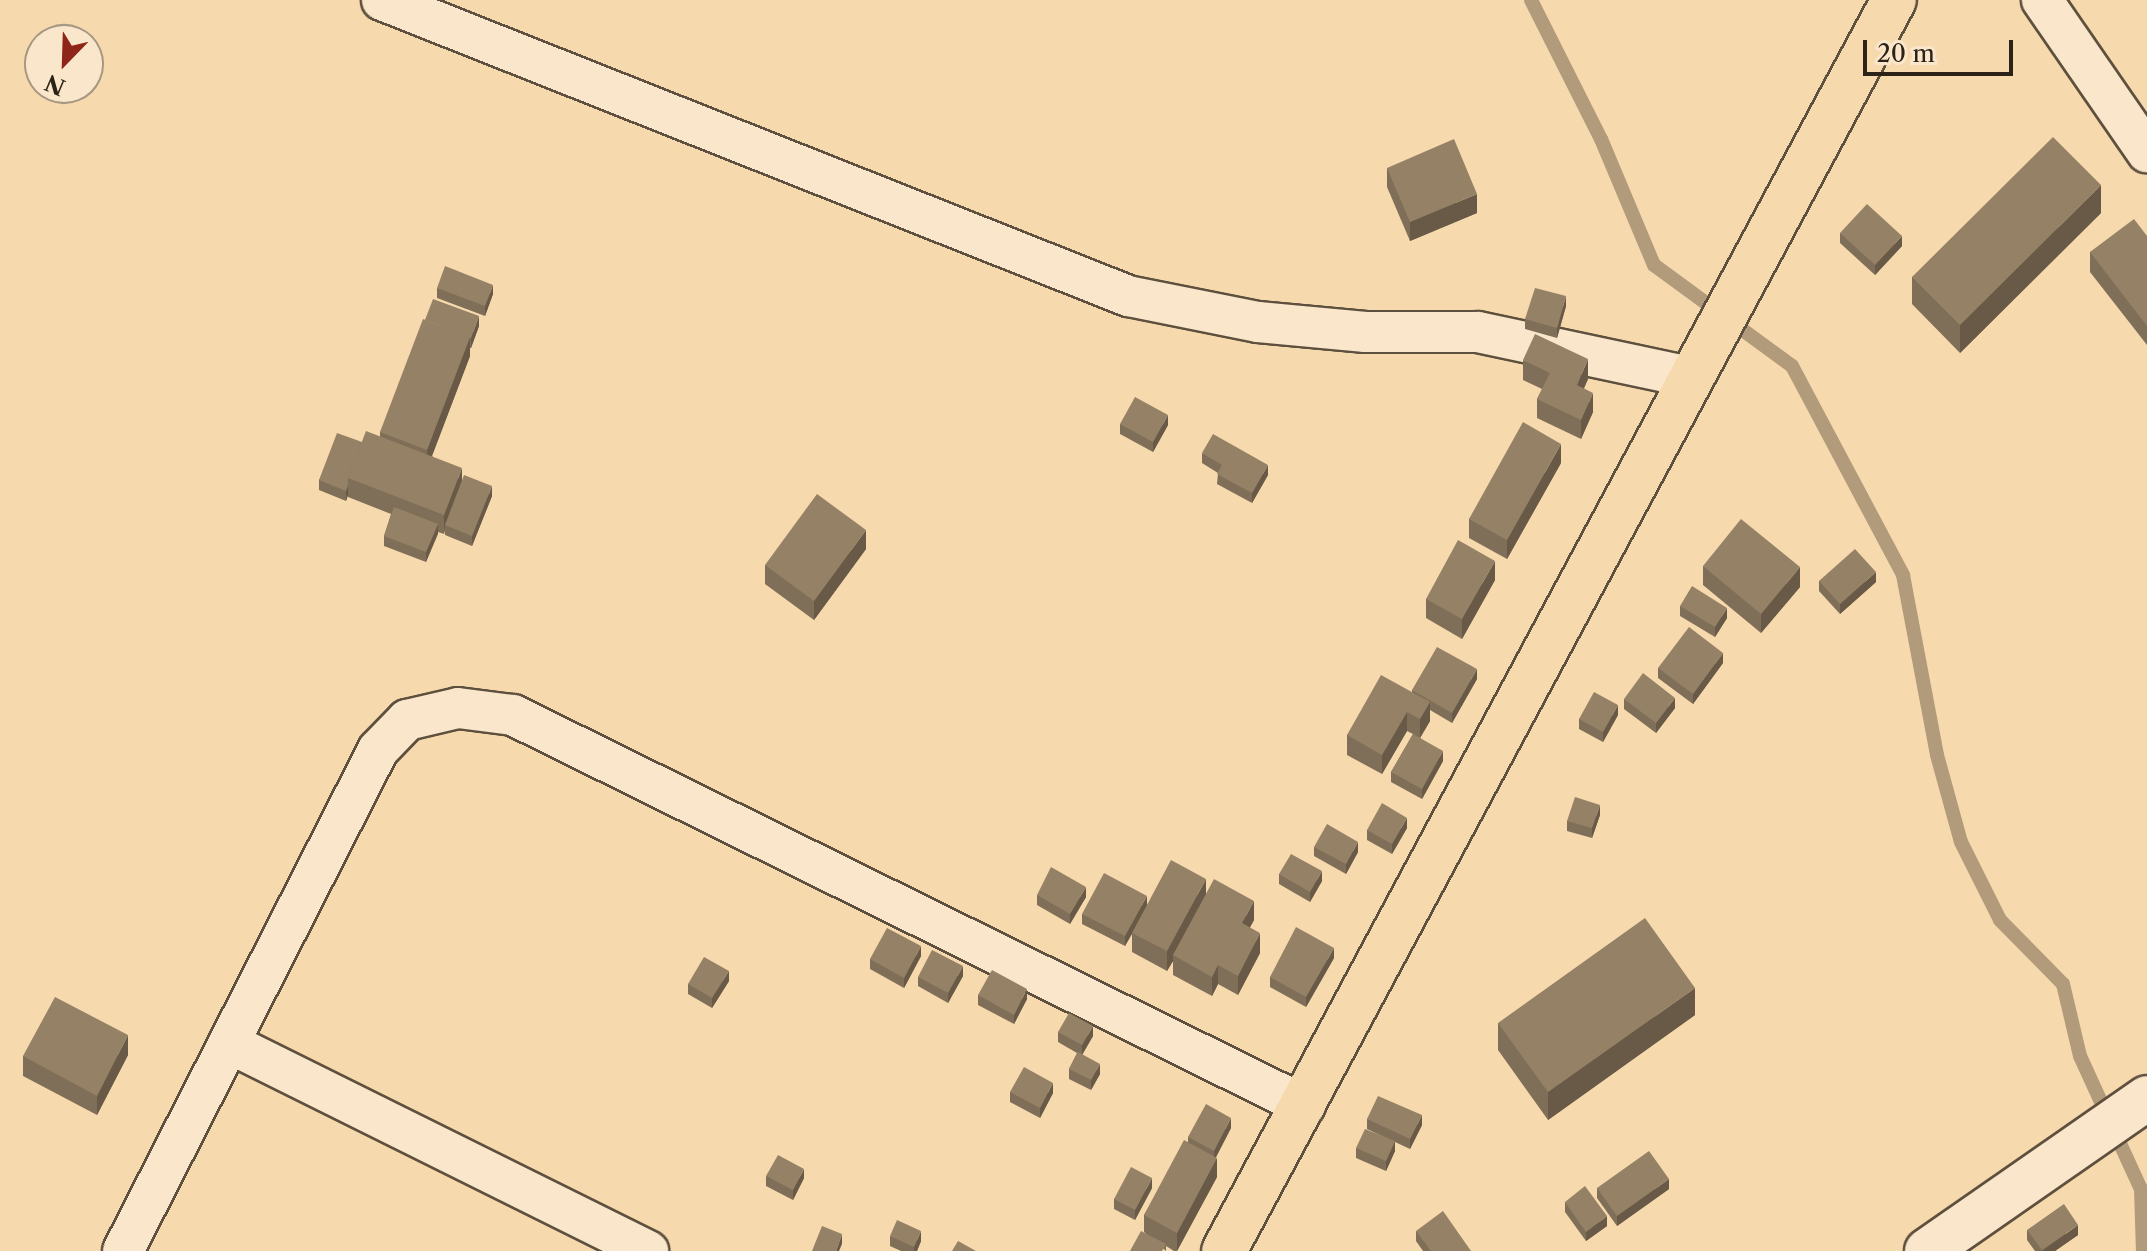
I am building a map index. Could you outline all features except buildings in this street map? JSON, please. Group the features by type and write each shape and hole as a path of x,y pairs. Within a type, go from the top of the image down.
{"main road":[{"path":"1224,1251 1305,1106 1689,377 1894,0"}],"street":[{"path":"382,0 1128,296 1258,322 1366,332 1478,332 1689,377"},
{"path":"2042,0 2147,152"},
{"path":"123,1251 378,750 407,720 458,708 513,715 1305,1106"},
{"path":"229,1043 648,1251"},
{"path":"1927,1251 2147,1098"}],"waterway":[{"path":"1531,0 1601,139 1654,265 1792,366 1903,575 1937,755 1961,842 2000,920 2063,984 2080,1056 2141,1189 2143,1251"}]}
